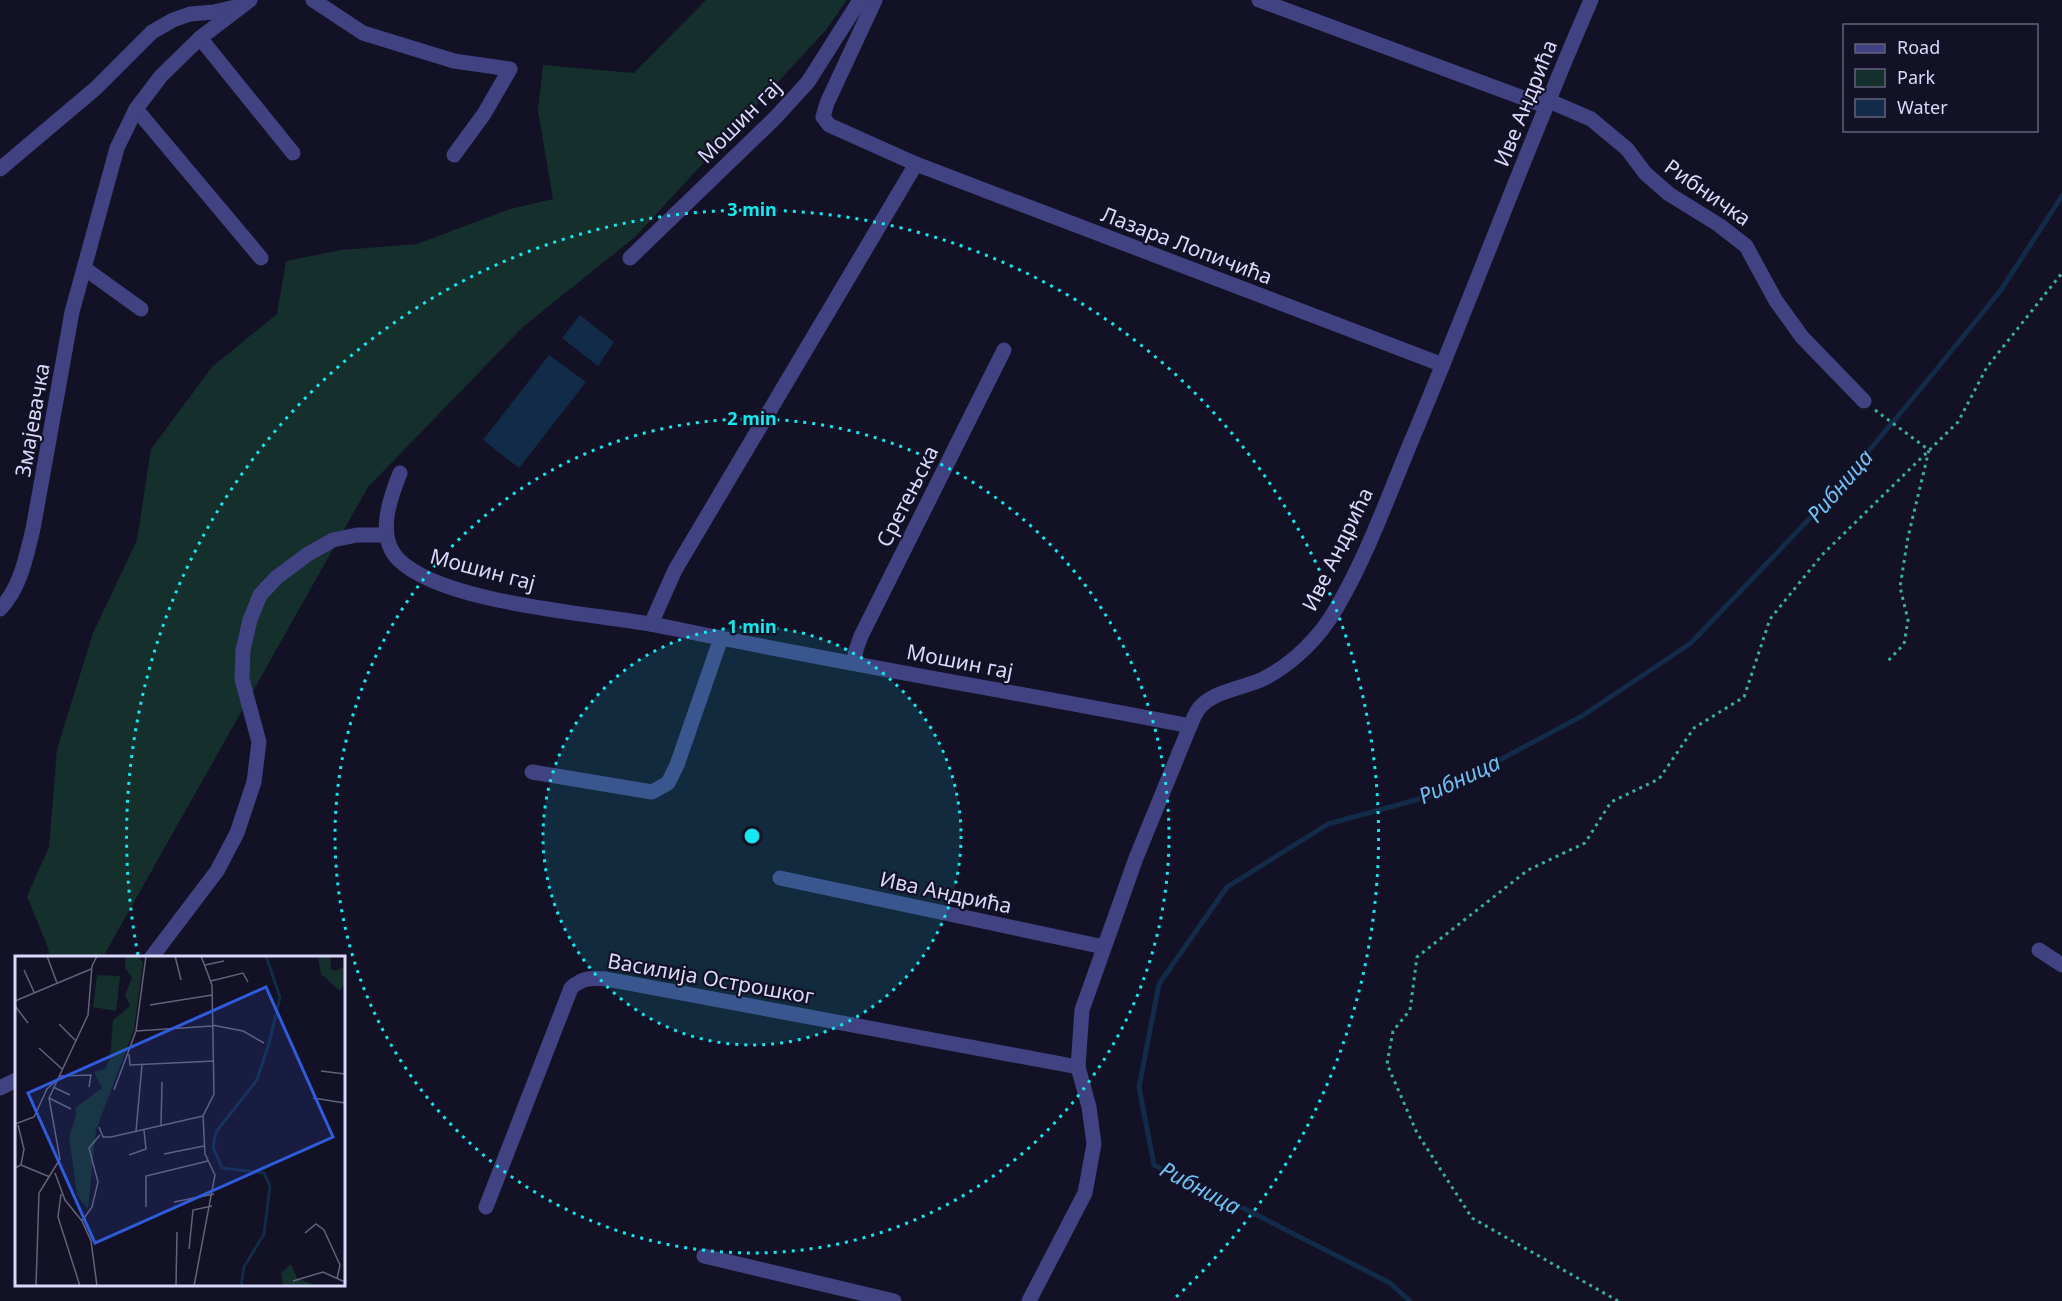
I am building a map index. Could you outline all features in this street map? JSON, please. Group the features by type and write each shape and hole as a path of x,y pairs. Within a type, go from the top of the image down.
{"street":[{"path":"313,0 363,33 454,61 510,69 484,114 454,155"},
{"name":"Мошин гај","path":"630,258 775,118 808,82 860,0"},
{"name":"Лазара Лопичића","path":"875,0 845,61 823,117 829,126 916,165 1443,365"},
{"name":"Рибничка","path":"1259,0 1591,119 1627,149 1645,173 1669,194 1719,225 1746,246 1776,301 1802,338 1864,401"},
{"name":"Иве Андрића","path":"1029,1301 1085,1193 1094,1144 1089,1107 1078,1067 1082,1011 1136,858 1190,726 1201,706 1214,697 1262,679 1284,667 1310,643 1336,609 1361,560 1443,365 1546,103 1591,0"},
{"name":"Змајевачка","path":"0,609 18,583 25,563 72,312 117,148 136,109 161,76 200,38 248,2"},
{"name":"Змајевачка","path":"0,169 96,88 152,32 172,20 190,14 214,12 248,2"},
{"path":"200,38 293,153"},
{"path":"136,109 261,258"},
{"path":"651,624 675,570 916,165"},
{"path":"84,268 141,309"},
{"name":"Сретењска","path":"854,663 861,636 1004,350"},
{"path":"152,956 217,871 237,833 254,782 259,742 242,679 243,650 250,620 260,595 276,577 308,554 333,540 357,535 386,535 389,501 400,473"},
{"name":"Мошин гај","path":"386,535 397,558 420,576 504,602 651,624 1190,726"},
{"path":"532,772 652,792 668,783 677,765 721,638"},
{"name":"Ива Андрића","path":"780,878 1104,947"},
{"path":"2039,950 2062,965"},
{"name":"Василија Острошког","path":"486,1207 571,988 579,980 606,979 1078,1067"},
{"path":"0,1088 15,1080"},
{"path":"704,1256 894,1301"}],"path":[{"path":"1618,1301 1473,1218 1417,1133 1387,1064 1393,1031 1410,1010 1417,957 1528,870 1585,843 1611,802 1659,778 1694,728 1744,697 1770,619 1822,555 1958,422 1987,367 2062,273"},
{"path":"1864,401 1929,450"},
{"path":"1886,663 1904,644 1908,620 1900,587 1908,537 1929,450"}],"green space":[{"path":"706,0 847,0 826,30 635,237 524,326 368,487 104,956 50,956 27,896 49,847 57,749 93,633 137,540 151,449 212,367 277,314 286,261 341,250 417,244 510,209 553,199 538,111 543,65 634,73"}],"water":[{"path":"580,315 614,342 598,366 562,338"},
{"path":"549,355 586,382 519,468 483,440"}],"waterway":[{"name":"Рибница","path":"1410,1301 1390,1283 1154,1165 1139,1087 1159,984 1227,887 1328,824 1434,795 1582,716 1691,643 1831,496 1918,392 2001,290 2062,196"}]}
